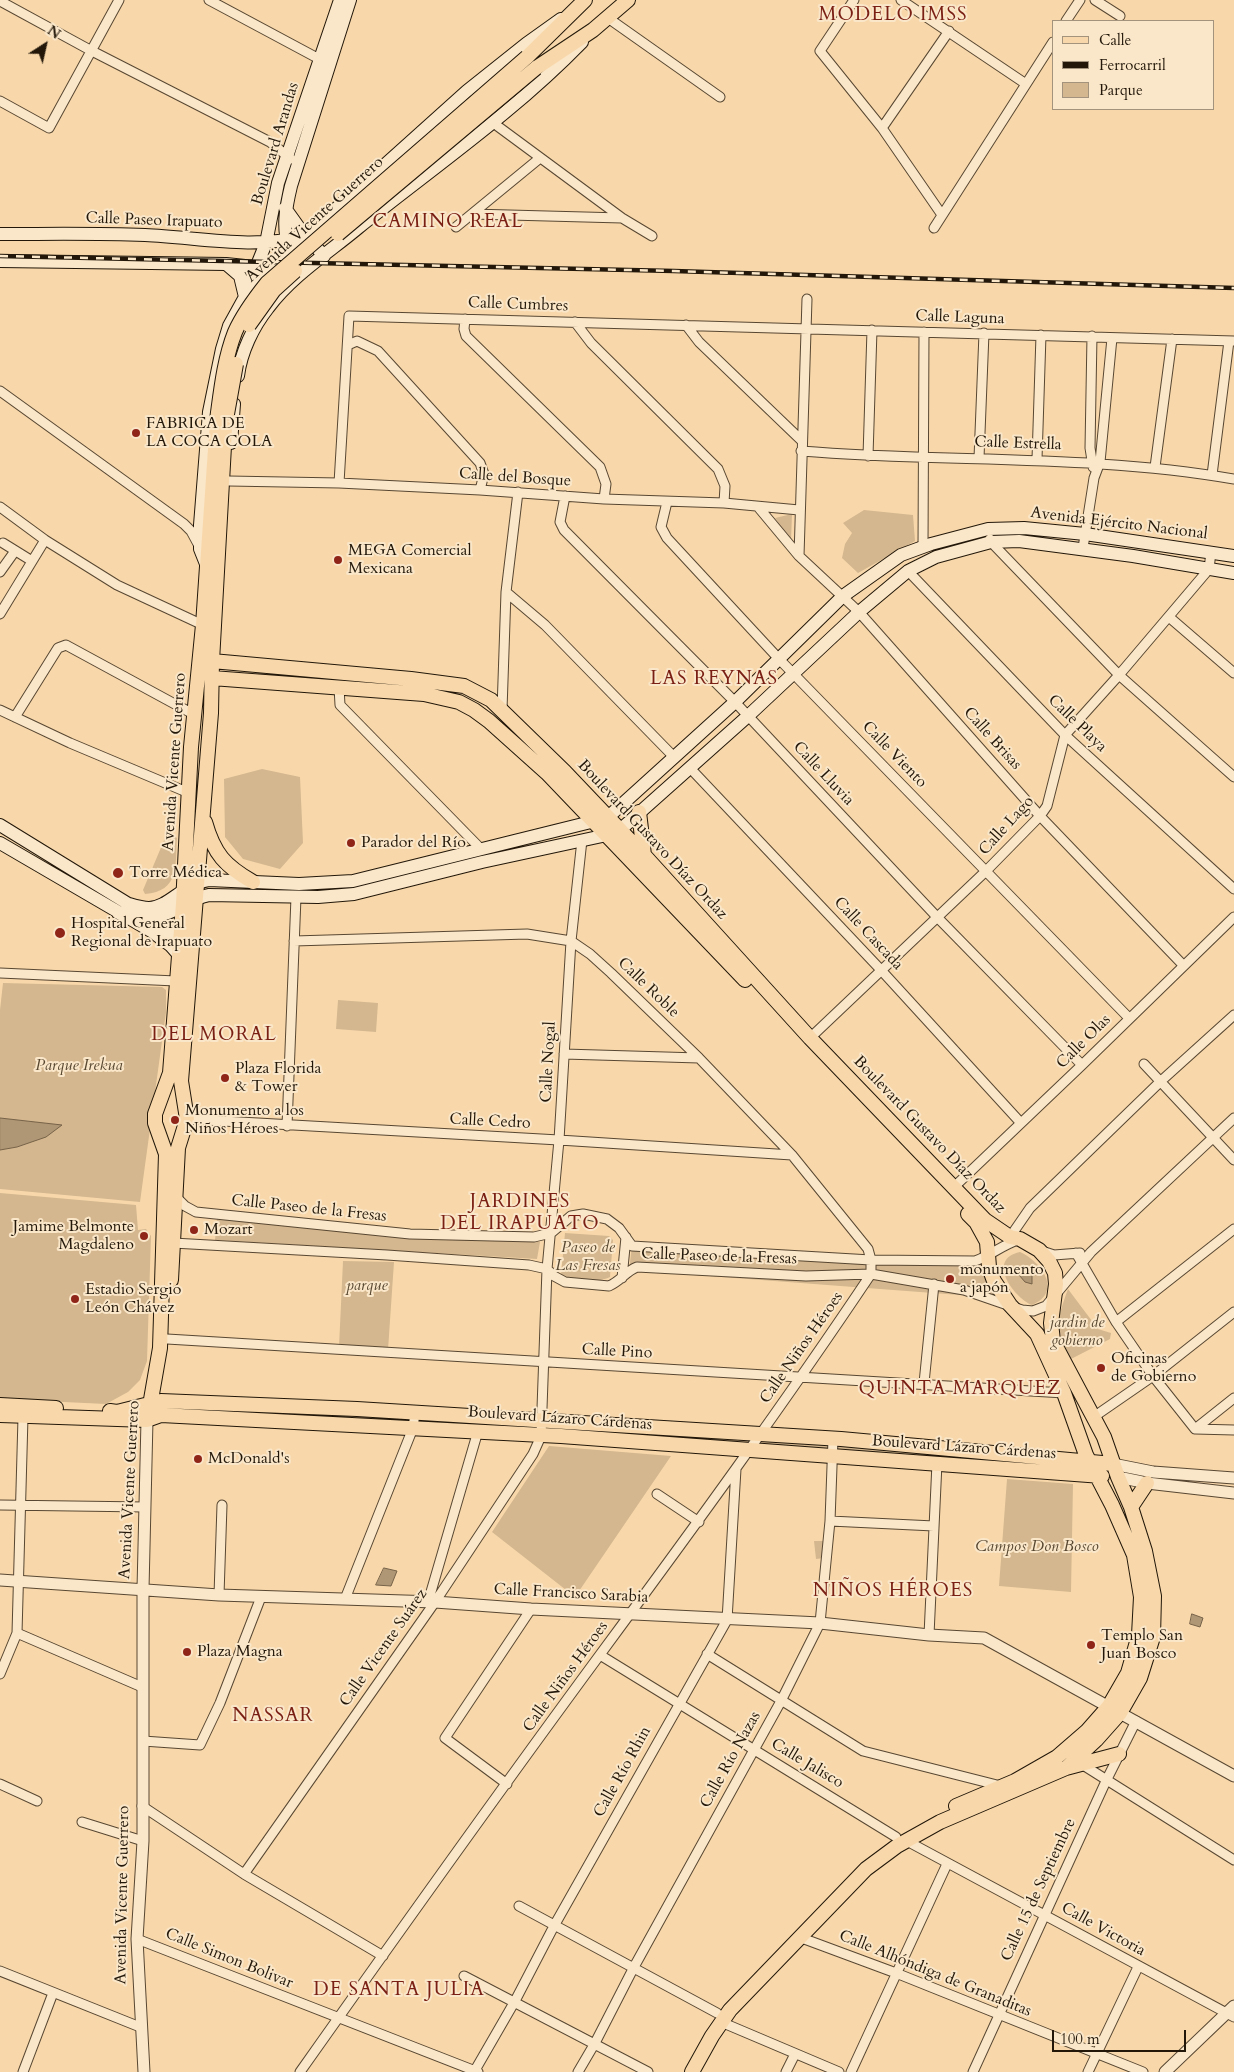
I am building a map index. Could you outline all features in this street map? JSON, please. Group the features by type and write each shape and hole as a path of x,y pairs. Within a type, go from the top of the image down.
{"main road":[{"name":"Boulevard Arandas","path":"301,275 288,246 286,208 340,0"},
{"name":"Boulevard Arandas","path":"200,549 200,525 209,412 222,349 229,326 264,268 266,243 278,183 290,144 350,0"},
{"name":"Avenida Vicente Guerrero","path":"164,1344 166,1154 155,1123 155,1114 170,1073 176,981 186,955 179,940 184,889 191,747 203,625 206,564 221,420 243,338 261,306 274,290 531,62 569,14 585,0"},
{"name":"Avenida Vicente Guerrero","path":"531,62 592,30 628,0"},
{"path":"264,268 288,246 306,236 467,92 549,26 569,14"},
{"path":"217,575 229,481 232,415 239,367 246,346 258,323 272,304 301,275 539,84 592,30"},
{"path":"286,208 306,236 324,256"},
{"name":"Calle Paseo Irapuato","path":"0,234 145,235 288,246"},
{"path":"0,261 226,264 264,268 301,275"},
{"path":"226,264 240,276 248,292 260,289 266,293 272,304"},
{"name":"Avenida Vicente Guerrero","path":"157,1407 174,1243 178,1148 187,1119 181,1081 186,955 197,897 202,811 211,714 221,420"},
{"name":"Avenida Ejército Nacional","path":"126,903 149,908 158,907 184,889 198,882 209,880 299,884 352,881 600,820 735,702 843,596 901,555 960,535 988,529 1024,528 1085,534 1234,556"},
{"name":"Avenida Ejército Nacional","path":"614,833 748,716 859,612 908,571 936,557 990,542 1020,541 1083,548 1234,573"},
{"path":"200,549 206,564"},
{"name":"Boulevard Gustavo Díaz Ordaz","path":"212,661 411,679 464,686 478,692 502,710 565,772 600,820"},
{"name":"Boulevard Gustavo Díaz Ordaz","path":"212,678 424,694 458,702 474,710 489,721 614,833 976,1222 988,1242 989,1267 994,1281 1010,1305 1037,1334 1064,1393 1089,1461 1134,1555 1141,1597 1139,1635 1115,1709 1057,1757 1015,1781 935,1815 856,1869 795,1928 719,2018 702,2034 682,2072"},
{"path":"202,811 210,841 220,856 232,870 253,882"},
{"path":"639,812 644,855"},
{"path":"0,825 148,916 179,940"},
{"path":"118,913 160,916 172,912 197,897 209,895 296,897 354,894 482,862 614,833"},
{"name":"Boulevard Gustavo Díaz Ordaz","path":"614,833 644,855 810,1038 984,1220 1040,1250 1049,1261 1055,1273 1056,1284 1050,1323 1053,1340 1095,1416 1104,1437 1131,1507 1145,1551 1154,1596 1153,1637 1140,1678 1115,1709 1096,1740 1066,1768 901,1839 866,1869 799,1936 730,2010 719,2018 692,2072"},
{"path":"0,843 163,939 186,955"},
{"path":"161,1096 185,1100"},
{"path":"158,1132 181,1137"},
{"path":"117,1412 135,1401 144,1390 164,1344"},
{"name":"Boulevard Lázaro Cárdenas","path":"0,1405 117,1412 157,1407 415,1413 541,1420 833,1439 1089,1461 1116,1470"},
{"name":"Boulevard Lázaro Cárdenas","path":"0,1416 147,1420 157,1407"},
{"name":"Boulevard Lázaro Cárdenas","path":"157,1407 413,1428 561,1436 1097,1476 1116,1470"},
{"path":"1131,1507 1146,1482"},
{"path":"1066,1768 1119,1754"}],"street":[{"path":"0,101 48,128 119,0"},
{"path":"209,0 324,61"},
{"path":"854,0 820,51 882,128 942,215"},
{"path":"901,0 1026,84"},
{"path":"1067,20 1080,0"},
{"path":"1095,0 1120,16"},
{"path":"0,1 90,50 270,142 286,157 298,163"},
{"path":"608,18 720,97"},
{"path":"882,128 949,31"},
{"path":"934,228 1052,44"},
{"path":"492,122 622,218 652,236"},
{"path":"270,142 303,147"},
{"path":"456,227 540,158"},
{"path":"472,214 622,218"},
{"path":"798,556 807,299"},
{"name":"Calle Cumbres","path":"348,345 349,316 686,324"},
{"path":"465,319 464,329 466,336 600,467 606,484 604,499"},
{"path":"575,322 591,343 718,470 725,486 724,503"},
{"path":"686,324 699,342 802,440"},
{"name":"Calle Laguna","path":"686,324 1231,341"},
{"path":"868,456 872,330"},
{"path":"923,547 924,332"},
{"path":"979,458 984,333"},
{"path":"1037,459 1040,335"},
{"path":"1092,336 1096,462"},
{"path":"1083,548 1112,338"},
{"path":"1155,467 1172,339"},
{"path":"339,483 348,345 358,340 378,351 480,464 484,474 480,490"},
{"path":"1212,475 1231,341"},
{"path":"0,391 184,524 196,539 200,549"},
{"name":"Calle Estrella","path":"801,451 868,456 1096,462 1155,467 1234,479"},
{"name":"Calle del Bosque","path":"229,481 339,483 480,490 604,499 724,503 759,508 799,510"},
{"path":"502,710 506,592 518,492"},
{"name":"Calle Lluvia","path":"565,496 560,522 564,530 735,702 937,917 1082,1065"},
{"name":"Calle Viento","path":"667,502 661,527 667,538 779,659 1128,1018"},
{"path":"0,507 45,540 117,585 203,625"},
{"name":"Calle Brisas","path":"759,508 798,556 859,612 1040,816 1183,965"},
{"path":"988,529 990,542 1120,675 1234,777"},
{"path":"0,614 45,540"},
{"path":"3,544 32,561"},
{"path":"0,572 15,551"},
{"path":"1209,569 1211,552"},
{"name":"Calle Lago","path":"810,1038 986,871 1040,816 1046,806 1065,735 1120,675 1209,569"},
{"name":"Calle Playa","path":"908,571 1065,735 1234,889"},
{"path":"506,592 545,625 674,757"},
{"path":"1168,617 1234,673"},
{"path":"15,718 61,646 73,647 111,671 195,715"},
{"path":"339,687 340,705 480,848"},
{"path":"0,710 70,743 189,793"},
{"name":"Calle Cascada","path":"690,768 881,970 1020,1122"},
{"name":"Calle Nogal","path":"541,1436 542,1363 547,1269 559,1140 571,941 582,840"},
{"path":"286,1126 296,897"},
{"name":"Calle Olas","path":"954,1187 1234,917"},
{"name":"Calle Roble","path":"294,941 526,934 571,941 597,961 699,1058 792,1155 868,1249 871,1260"},
{"path":"0,973 176,981"},
{"path":"1015,1238 1030,1208 1161,1081 1234,1015"},
{"path":"564,1054 699,1058"},
{"path":"1144,1064 1234,1160"},
{"name":"Calle Paseo de la Fresas","path":"174,1243 387,1254 529,1265 547,1269 554,1276 565,1282 610,1286 622,1278 629,1270 638,1267 806,1276 870,1274 964,1290 1022,1310 1033,1311 1046,1306 1091,1252 1234,1118"},
{"name":"Calle Cedro","path":"187,1119 792,1155"},
{"name":"Calle Paseo de la Fresas","path":"176,1197 185,1206 196,1212 410,1234 534,1237 551,1233 571,1216 583,1214 607,1219 619,1228 632,1246 871,1260 975,1262 988,1256 1015,1238"},
{"path":"1116,1322 1234,1229"},
{"path":"622,1278 626,1238"},
{"path":"1040,1250 1054,1255 1091,1252"},
{"path":"1076,1253 1116,1322 1154,1376 1195,1429"},
{"path":"870,1274 871,1260"},
{"name":"Calle Niños Héroes","path":"300,2072 600,1655 699,1522 748,1450 802,1377 870,1274"},
{"path":"924,1383 934,1284"},
{"path":"1095,1416 1154,1376 1234,1312"},
{"name":"Calle Pino","path":"164,1344 924,1383 1064,1393"},
{"path":"1195,1429 1234,1398"},
{"path":"345,1599 413,1428 415,1413"},
{"path":"0,1674 17,1632 23,1417"},
{"name":"Avenida Vicente Guerrero","path":"144,2072 140,2027 137,1938 142,1841 142,1589 147,1420"},
{"path":"1195,1429 1234,1430"},
{"path":"432,1602 478,1431"},
{"name":"Calle Vicente Suárez","path":"244,1874 533,1454 541,1436"},
{"name":"Calle Río Nazas","path":"578,2072 781,1701 820,1623 830,1521 833,1439"},
{"path":"929,1635 937,1463"},
{"name":"Calle Río Rhin","path":"476,2072 554,1926 726,1620 736,1469"},
{"path":"1116,1470 1234,1478"},
{"path":"1116,1470 1146,1482 1234,1493"},
{"path":"657,1494 699,1522"},
{"path":"0,1504 145,1507"},
{"path":"218,1595 222,1504"},
{"path":"830,1521 934,1526"},
{"name":"Calle Francisco Sarabia","path":"0,1580 218,1595 432,1602 726,1620 820,1623 929,1635 984,1638 1234,1776"},
{"path":"143,1741 200,1745 220,1703 261,1597"},
{"path":"507,1784 445,1738 531,1609"},
{"path":"17,1632 142,1687"},
{"path":"707,1654 863,1751 1001,1786"},
{"name":"Calle Jalisco","path":"600,1655 901,1839"},
{"name":"Calle 15 de Septiembre","path":"973,2072 1106,1781 1136,1721"},
{"path":"1083,1765 1234,1860"},
{"path":"0,1784 37,1801"},
{"path":"142,1806 244,1874 383,1956"},
{"path":"82,1822 142,1841"},
{"name":"Calle Victoria","path":"901,1839 1138,1966 1232,2012"},
{"path":"851,2072 947,1864"},
{"path":"519,1906 634,1967 719,2018 795,2054 839,2072"},
{"name":"Calle Alhóndiga de Granaditas","path":"799,1936 1143,2072"},
{"name":"Calle Simon Bolivar","path":"137,1938 476,2072"},
{"path":"1088,2072 1138,1966"},
{"path":"0,1971 140,2027"},
{"path":"464,1976 648,2072"},
{"path":"23,2072 53,1993"},
{"path":"1165,2072 1232,2012"},
{"path":"786,2072 795,2054"}],"green space":[{"path":"864,510 913,515 915,541 858,573 842,558 845,544 852,533 843,523"},
{"path":"792,514 791,542 775,518"},
{"path":"262,769 300,777 303,843 280,869 243,859 225,837 224,779"},
{"path":"168,831 177,838 173,875 170,882 164,888 145,894 143,890"},
{"name":"Parque Irekua","path":"3,983 162,987 166,990 166,1012 140,1202 0,1189 0,1010"},
{"path":"338,1000 378,1003 376,1032 336,1029"},
{"name":"Estadio Sergio León Chávez","path":"0,1193 136,1205 138,1230 146,1229 151,1236 147,1361 140,1380 128,1392 106,1404 0,1399"},
{"path":"217,1219 540,1242 537,1259 215,1240"},
{"name":"Paseo de Las Fresas","path":"565,1233 609,1236 613,1240 610,1277 585,1281 571,1280 561,1275"},
{"path":"632,1246 983,1266 999,1298 629,1270"},
{"path":"1020,1252 1036,1263 1042,1270 1048,1285 1046,1293 1032,1305 1025,1301 1011,1287 1004,1270 1005,1262 1010,1256"},
{"name":"parque","path":"343,1261 394,1262 388,1350 339,1347"},
{"name":"jardin de gobierno","path":"1068,1289 1098,1329 1111,1333 1110,1339 1071,1359 1062,1339 1059,1324 1061,1309"},
{"path":"171,1405 536,1422 536,1429 171,1415"},
{"path":"550,1421 1065,1460 1064,1470 551,1433"},
{"path":"549,1446 671,1456 575,1597 492,1532"},
{"name":"Campos Don Bosco","path":"1007,1479 1073,1484 1071,1592 999,1586"},
{"path":"814,1541 823,1541 824,1558 816,1559"}],"shaded area":[{"path":"0,1118 62,1125 46,1137 17,1147 0,1150"},
{"path":"1020,1268 1026,1268 1032,1276 1032,1284 1025,1282 1019,1275"},
{"path":"384,1568 397,1571 391,1586 376,1585"},
{"path":"1192,1614 1203,1618 1200,1627 1190,1624"}],"railway":[{"path":"0,256 674,271 1234,288"}],"place":[{"name":"FABRICA DE LA COCA COLA","path":"136,433"},
{"name":"MEGA Comercial Mexicana","path":"338,560"},
{"name":"Parador del Río","path":"351,843"},
{"name":"Torre Médica","path":"118,873"},
{"name":"Hospital General Regional de Irapuato","path":"60,933"},
{"name":"Plaza Florida & Tower","path":"225,1078"},
{"name":"Monumento a los Niños Héroes","path":"175,1120"},
{"name":"Mozart","path":"194,1230"},
{"name":"Jamime Belmonte Magdaleno","path":"144,1236"},
{"name":"monumento a japón","path":"950,1279"},
{"name":"Estadio Sergio León Chávez","path":"75,1299"},
{"name":"Oficinas de Gobierno","path":"1101,1368"},
{"name":"McDonald's","path":"198,1459"},
{"name":"Templo San Juan Bosco","path":"1091,1645"},
{"name":"Plaza Magna","path":"187,1652"}],"district":[{"name":"MODELO IMSS","path":"893,16"},
{"name":"CAMINO REAL","path":"448,223"},
{"name":"LAS REYNAS","path":"714,680"},
{"name":"DEL MORAL","path":"214,1036"},
{"name":"JARDINES DEL IRAPUATO","path":"520,1214"},
{"name":"QUINTA MARQUEZ","path":"960,1390"},
{"name":"NIÑOS HÉROES","path":"893,1592"},
{"name":"NASSAR","path":"273,1717"},
{"name":"DE SANTA JULIA","path":"399,1991"}]}
